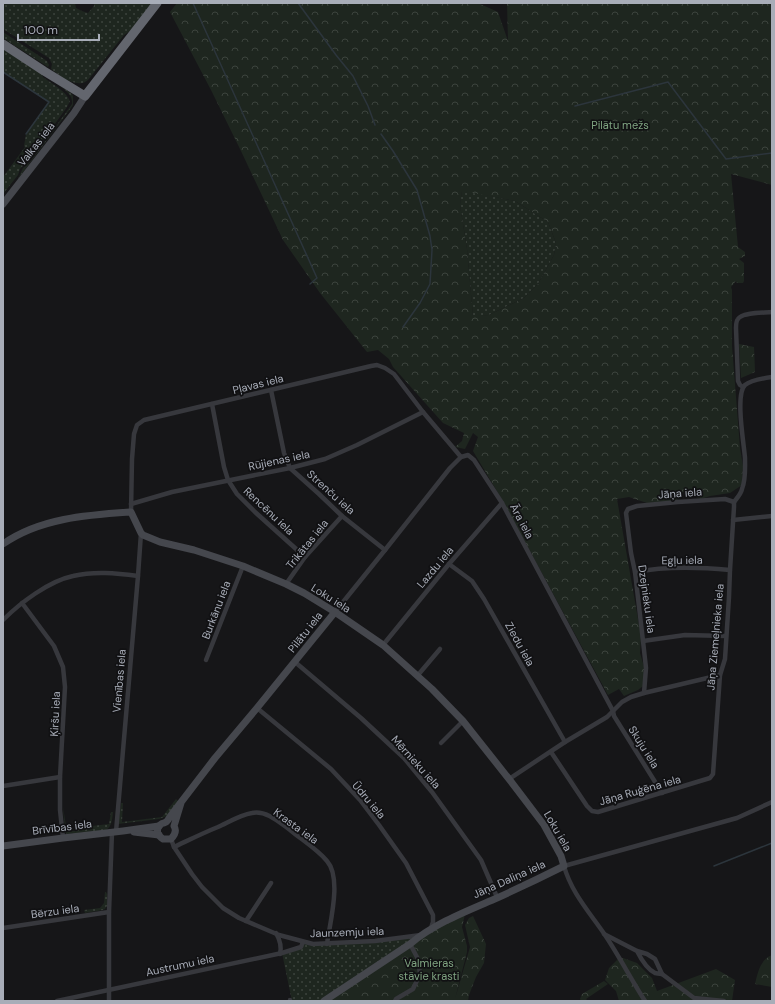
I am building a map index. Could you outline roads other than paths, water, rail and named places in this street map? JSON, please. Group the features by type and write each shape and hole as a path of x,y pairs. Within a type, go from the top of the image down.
{"highway":[{"path":"3,44 85,96 157,3"}],"street":[{"name":"Valkas iela","path":"3,204 74,113 85,96"},
{"path":"743,387 740,386 738,381 736,322 738,317 744,314 772,312"},
{"name":"Pļavas iela","path":"131,508 134,434 137,425 144,420 371,366 378,365 385,368"},
{"name":"Āra iela","path":"385,368 394,374 460,457 468,455 474,460 502,503 612,711"},
{"path":"734,502 742,490 745,478 741,405 743,387 746,384 772,377"},
{"name":"Strenču iela","path":"271,390 284,453 290,468 342,516 386,550"},
{"name":"Rencēnu iela","path":"212,404 224,467 228,480 237,494 305,557"},
{"name":"Rūjienas iela","path":"131,508 172,492 290,468 325,459 357,445 423,412"},
{"name":"Pilātu iela","path":"166,822 215,758 295,662 386,550 446,472 460,457"},
{"name":"Jāņa iela","path":"628,509 637,506 678,502 724,499 734,502"},
{"name":"Jāņa Ziemeļnieka iela","path":"713,774 720,675 724,659 726,636 734,502"},
{"name":"Lazdu iela","path":"383,645 448,564 502,503"},
{"path":"3,544 27,531 55,522 80,516 131,508 141,532"},
{"name":"Dzejnieku iela","path":"628,509 626,514 627,527 635,572 646,668 644,692"},
{"name":"Trikātas iela","path":"286,584 305,557 342,516"},
{"path":"733,520 772,516"},
{"name":"Loku iela","path":"141,532 143,535 160,542 194,550 243,566 286,584 335,612 383,645 432,688 463,721 544,825 561,856 564,866"},
{"name":"Vienības iela","path":"109,1001 110,912 114,832 141,532"},
{"name":"Ziedu iela","path":"448,564 472,581 484,599 565,742"},
{"name":"Burkānu iela","path":"206,660 243,566"},
{"name":"Egļu iela","path":"635,572 683,568 730,570"},
{"path":"3,620 22,603 52,584 72,576 93,573 138,576"},
{"name":"Ķiršu iela","path":"22,603 54,646 63,667 65,687 60,778 60,810 63,838"},
{"path":"643,641 685,636 726,636"},
{"path":"418,675 440,649"},
{"name":"Mērnieku iela","path":"295,662 361,718 404,758 432,792 481,860 497,898"},
{"path":"509,779 565,742 607,717 622,702 631,696 720,675"},
{"name":"Ūdru iela","path":"257,708 331,769 360,800 406,863 433,915 431,928"},
{"name":"Skuju iela","path":"612,711 662,793"},
{"path":"441,743 463,721"},
{"name":"Jāņa Ruģēna iela","path":"551,752 587,806 592,811 598,812 710,778 713,774"},
{"path":"3,786 60,778"},
{"name":"Jāņa Daliņa iela","path":"324,1001 410,944 431,928 466,910 497,898 564,866 737,818 772,802"},
{"path":"174,826 166,822 161,824 158,831 159,835 163,839 171,839 175,833 174,826 181,803"},
{"name":"Krasta iela","path":"174,847 240,816 252,813 262,812 281,823 315,849 328,862 334,872 334,897 327,944"},
{"name":"Brīvības iela","path":"3,846 159,826"},
{"name":"Brīvības iela","path":"124,831 159,835"},
{"name":"Jaunzemju iela","path":"171,839 183,862 202,887 223,908 239,918 276,933 302,942 313,944 375,941 421,935"},
{"path":"564,866 567,877 588,912 604,934 644,1001"},
{"path":"246,921 271,884"},
{"name":"Bērzu iela","path":"3,928 110,912"},
{"path":"276,933 280,940 280,954"},
{"path":"604,934 655,959 662,974 694,998 724,1001"},
{"name":"Austrumu iela","path":"57,1001 280,954 302,947 302,942"},
{"path":"395,1001 413,988 420,974 418,960 410,944"},
{"path":"637,951 640,958 646,965 655,973 662,974"}],"waterway":[{"path":"193,3 317,278 310,284"},
{"path":"298,3 353,76 368,106 375,125"},
{"path":"3,72 49,102 26,134"},
{"path":"575,106 668,82 726,159 772,153"},
{"path":"381,134 417,190 430,236 432,250 430,284 420,303 403,327"},
{"path":"714,866 772,843 772,832"}],"park label":[{"name":"Pilātu mežs","path":"620,125"},
{"name":"Valmieras stāvie krasti","path":"429,969"}]}
